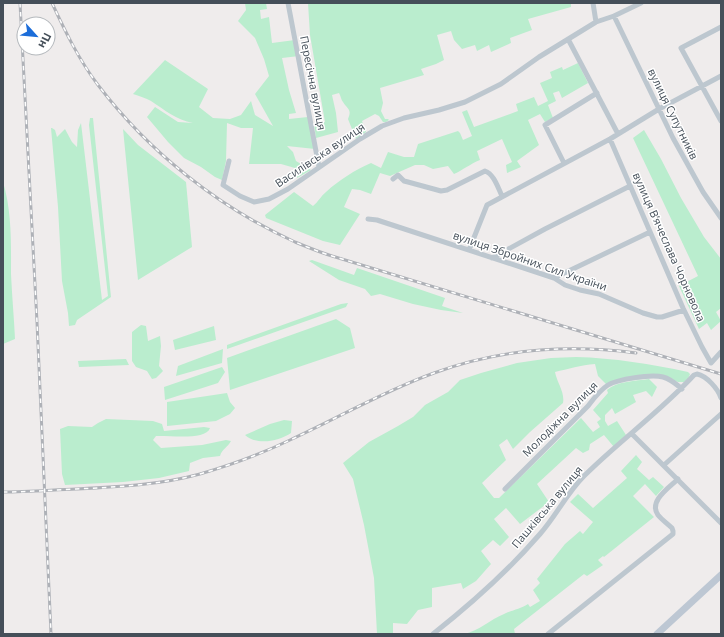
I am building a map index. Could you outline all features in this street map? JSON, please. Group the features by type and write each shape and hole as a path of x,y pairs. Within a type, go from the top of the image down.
{"main road":[{"path":"657,634 721,575"}],"street":[{"name":"Пересічна вулиця","path":"288,3 320,167"},
{"path":"593,3 596,22"},
{"name":"Василівська вулиця","path":"229,161 223,185 240,196 254,202 269,199 288,189 360,138 382,126 404,118 439,110 464,102 483,93 501,84 596,22 614,16 641,3"},
{"name":"вулиця Супутників","path":"614,16 688,167 721,218"},
{"path":"721,27 681,48 701,87 721,121"},
{"path":"568,39 618,134"},
{"path":"469,250 487,205 721,76"},
{"path":"564,163 544,125 597,93"},
{"name":"вулиця Вʼячеслава Чорновола","path":"610,138 684,310 711,363 721,352"},
{"path":"393,179 398,175 404,181 441,191 447,190 485,172 489,172 502,196"},
{"path":"492,258 630,186"},
{"name":"вулиця Збройних Сил України","path":"368,218 554,278 565,285 599,294 643,313 662,317 684,310"},
{"path":"554,278 650,232"},
{"name":"Пашківська вулиця","path":"433,634 489,586 522,553 553,518 572,490 583,477 682,389 694,375 697,374 704,377 719,392 721,398"},
{"name":"Молодіжна вулиця","path":"505,489 588,406 598,394 610,384 630,379 656,376 667,379 682,389"},
{"path":"664,465 721,414"},
{"path":"632,434 721,523"},
{"path":"548,634 673,534 672,528 658,515 656,510 657,500 678,479"}],"green space":[{"path":"245,3 266,3 267,9 260,10 261,19 269,17 272,43 295,40 299,56 282,58 296,113 289,114 289,119 308,117 315,149 287,146 293,152 296,161 311,170 297,178 295,168 281,164 249,164 253,128 241,128 227,123 226,161 222,180 215,177 201,167 184,158 147,117 155,107 178,122 193,123 176,117 149,100 133,94 165,60 208,89 199,107 213,118 230,119 241,115 251,101 255,115 273,126 255,94 269,76 264,59 255,38 238,21 246,10"},
{"path":"308,3 571,3 571,7 528,19 532,30 510,38 511,43 491,52 489,45 477,51 475,45 462,49 454,40 451,31 437,35 444,60 421,69 424,75 380,88 383,103 381,111 385,119 389,120 383,122 379,116 375,114 362,121 366,132 356,139 348,119 348,108 342,101 339,93 332,95 338,132 316,138 314,124 325,122 310,35"},
{"path":"578,63 588,83 562,98 559,91 553,93 556,101 548,105 553,118 545,122 540,114 528,120 539,145 517,161 521,167 507,173 506,165 512,162 502,139 477,151 480,160 454,174 448,166 433,169 424,165 415,165 390,176 380,173 371,194 352,189 344,207 360,214 340,245 323,241 266,218 265,215 294,192 313,206 324,194 342,179 359,169 371,163 381,168 388,152 404,157 414,157 418,144 458,131 463,140 472,136 462,112 467,110 474,127 518,111 516,104 534,97 538,106 548,101 540,83 552,78 550,72 562,67 563,70"},
{"path":"90,118 93,118 111,297 77,320 75,325 69,326 62,281 58,207 51,128 55,130 57,137 65,129 72,142 77,147 78,130 81,123 102,300 108,296 89,125"},
{"path":"123,129 138,145 186,182 192,247 138,280"},
{"path":"644,130 704,237 721,259 721,308 716,312 721,321 711,330 707,323 699,329 679,286 698,276 633,138"},
{"path":"3,182 8,205 10,228 15,339 3,344"},
{"path":"312,260 354,275 357,268 445,298 442,306 463,313 413,304 380,294 371,296 365,289 339,280 309,261"},
{"path":"348,303 346,307 227,349 227,345 341,304"},
{"path":"336,319 350,328 355,348 230,390 227,358"},
{"path":"141,325 146,326 148,341 160,336 161,346 159,366 163,371 156,378 152,379 147,371 136,367 132,361 132,332"},
{"path":"214,326 216,340 175,350 173,340"},
{"path":"223,349 222,363 176,376 178,366"},
{"path":"576,357 660,366 688,372 690,374 688,379 684,382 678,382 665,376 606,384 598,376 595,364 555,372 562,391 563,403 513,449 507,439 499,445 506,460 482,483 494,498 499,498 581,418 593,432 600,427 597,422 601,419 593,410 608,393 607,390 611,387 627,382 649,379 657,387 652,397 646,391 633,395 636,402 615,414 612,408 605,415 605,421 608,426 617,421 626,435 614,447 604,435 590,444 589,450 583,453 576,448 537,484 549,502 520,524 506,508 494,519 509,537 500,546 493,540 481,551 491,564 476,581 463,589 461,583 432,588 432,607 418,610 407,624 393,623 393,634 377,634 374,578 364,525 353,479 343,463 369,442 413,417 425,405 448,392 460,380 517,363 551,358"},
{"path":"126,359 129,365 79,367 78,361"},
{"path":"222,367 225,372 218,383 165,400 164,387"},
{"path":"227,393 230,402 235,408 230,414 216,421 167,426 167,402"},
{"path":"106,419 153,421 162,424 164,431 204,427 210,428 202,435 156,436 153,440 161,448 202,445 226,440 231,441 220,456 203,458 190,463 189,471 159,478 123,482 65,485 62,474 60,429 68,426 92,427"},
{"path":"284,420 292,421 291,433 286,436 274,440 262,441 245,435 270,424"},
{"path":"636,455 642,462 637,469 649,480 653,477 664,487 656,496 645,484 633,496 654,517 604,557 603,556 598,560 603,565 587,576 584,574 514,629 515,634 464,634 475,630 504,614 528,604 530,607 540,601 533,590 540,583 537,579 565,544 580,531 583,534 593,522 570,502 578,494 593,508 627,478 621,471"}],"railway":[{"path":"20,3 37,322 51,634"},
{"path":"52,3 73,45 91,75 118,110 139,133 162,155 212,195 267,228 295,242 327,254 721,374"},
{"path":"3,492 138,485 170,481 200,474 268,450 415,380 483,358 559,349 610,350 636,353"}]}
